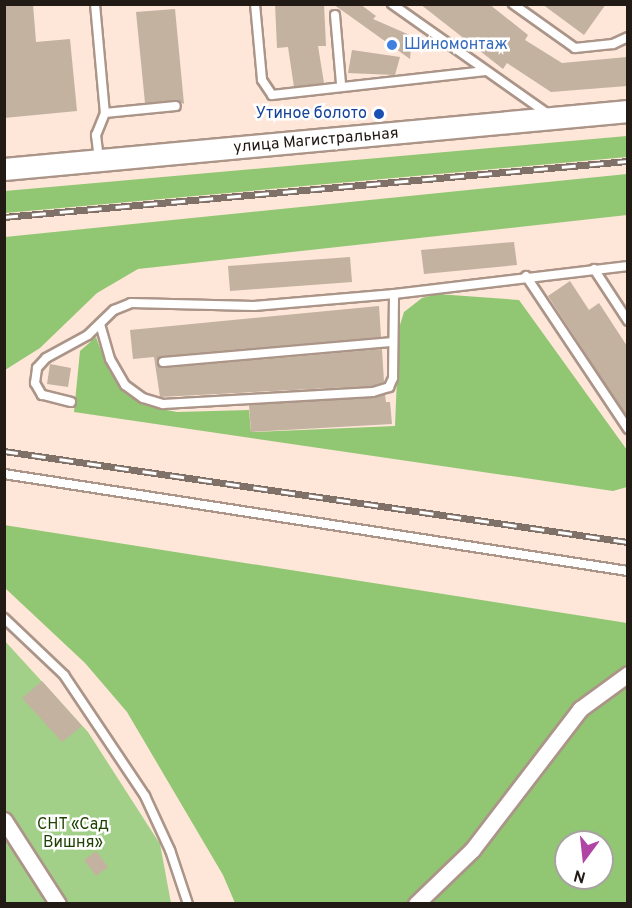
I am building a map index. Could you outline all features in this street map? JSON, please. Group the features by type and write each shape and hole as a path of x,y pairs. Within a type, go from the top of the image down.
{"main road":[{"name":"улица Магистральная","path":"4,168 555,120 627,111"}],"street":[{"path":"417,903 472,850 580,709 627,674"},
{"path":"4,820 55,903"}],"lane":[{"path":"95,4 105,113 96,135 99,161"},
{"path":"255,4 266,90 281,96 324,92 341,84 486,71"},
{"path":"392,4 555,120"},
{"path":"513,4 575,48 613,44 627,38"},
{"path":"335,15 341,84"},
{"path":"105,113 176,106"},
{"path":"70,402 42,395 35,383 37,368 46,358 72,346 100,324 114,309 131,303 229,307 394,294 526,276 627,266"},
{"path":"594,270 627,321"},
{"path":"526,276 627,429"},
{"path":"100,324 110,359 125,385 143,398 163,404 381,391 389,387 393,378 394,294"},
{"path":"163,362 393,342"},
{"path":"4,474 627,571"},
{"path":"4,618 64,675 134,780 170,850 188,903"}],"green space":[{"path":"627,136 627,157 5,213 5,191"},
{"path":"627,174 627,215 138,269 97,293 40,348 5,370 5,237"},
{"path":"437,294 519,300 627,450 627,487 613,491 74,412 80,351 96,337 106,364 124,390 151,407 177,412 249,410 251,432 395,426 399,328 404,312 422,298"},
{"path":"4,525 627,623 627,903 235,903 223,875 127,712 85,663 5,588"},
{"name":"СНТ «Сад Вишня»","path":"4,640 88,732 160,844 171,903 5,903"}],"building":[{"path":"4,4 33,4 36,42 70,39 77,111 4,118"},
{"path":"275,4 324,4 326,46 318,46 324,83 294,87 288,47 277,48"},
{"path":"333,4 360,4 376,16 373,19 412,36 410,59"},
{"path":"420,4 489,4 528,35 525,40 562,63 627,57 627,86 551,92 507,63 503,69"},
{"path":"542,4 606,4 584,35"},
{"path":"175,9 184,104 176,100 145,103 136,12"},
{"path":"352,50 400,57 395,75 348,73"},
{"path":"514,242 517,265 424,274 421,250"},
{"path":"350,257 352,282 230,291 228,266"},
{"path":"570,281 589,310 599,303 627,346 627,417 548,296"},
{"path":"379,306 381,337 162,356 157,362 164,368 382,349 384,382 372,386 160,397 154,357 133,359 130,330"},
{"path":"50,364 71,368 68,387 47,384"},
{"path":"385,394 386,402 390,402 392,424 251,432 249,405"},
{"path":"42,681 82,726 62,742 22,698"},
{"path":"96,851 108,867 96,876 84,860"}],"railway":[{"path":"4,217 628,161"},
{"path":"4,451 628,542"}],"place":[{"name":"Шиномонтаж","path":"392,45"},
{"name":"Утиное болото","path":"379,114"}]}
